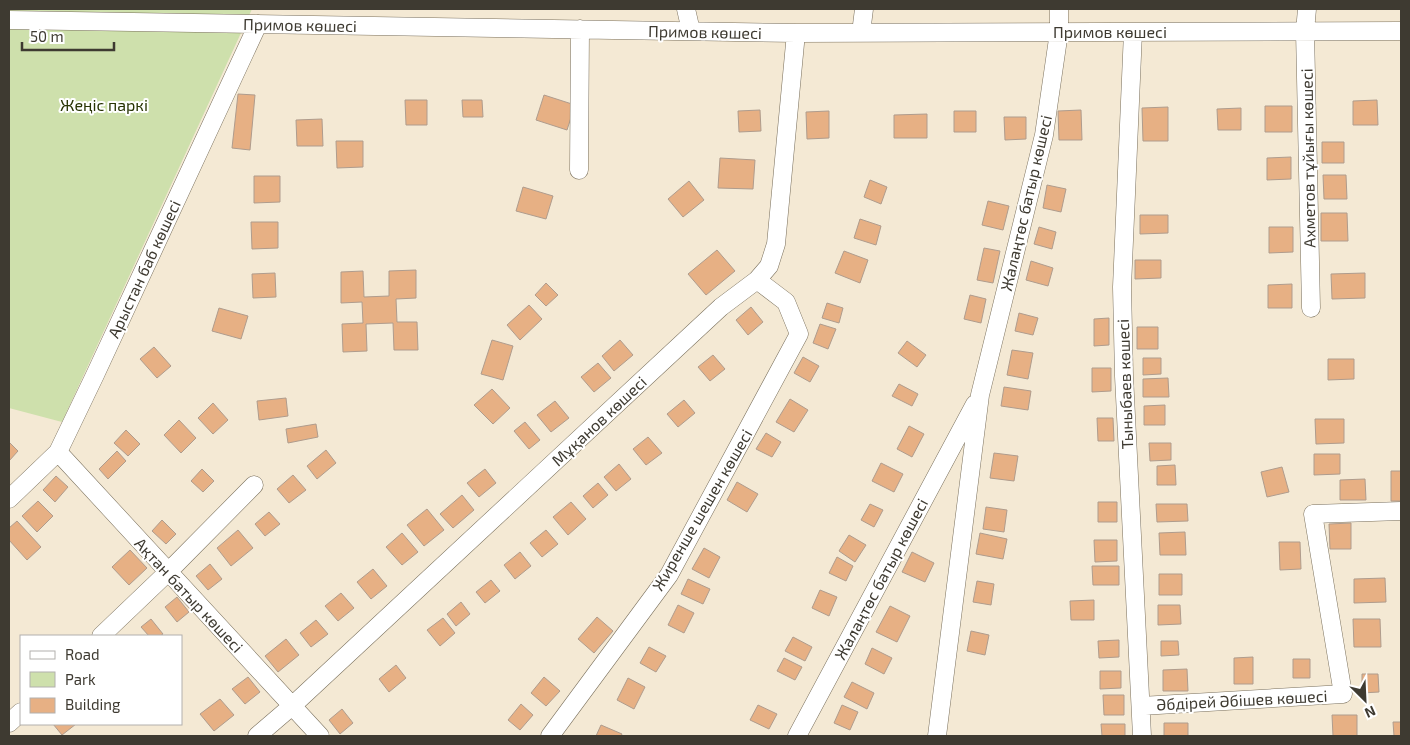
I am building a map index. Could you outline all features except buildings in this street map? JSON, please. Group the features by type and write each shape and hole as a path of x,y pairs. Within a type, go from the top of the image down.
{"street":[{"path":"686,9 691,31"},
{"path":"861,33 864,9"},
{"name":"Жалаңтөс батыр көшесі","path":"937,736 980,395 1044,135 1059,32 1059,9"},
{"name":"Ахметов тұйығы көшесі","path":"1307,9 1305,31 1311,308"},
{"name":"Примов көшесі","path":"9,20 796,33 1401,31"},
{"name":"Арыстан баб көшесі","path":"9,500 58,452 100,366 258,24"},
{"path":"579,170 580,30"},
{"name":"Тыныбаев көшесі","path":"1133,32 1122,287 1124,376 1142,736"},
{"name":"Мұқанов көшесі","path":"257,736 292,706 722,307 757,280 768,266 776,244 796,33"},
{"name":"Жиренше шешен көшесі","path":"550,736 669,575 800,334 786,302 757,280"},
{"name":"Жалаңтөс батыр көшесі","path":"797,736 980,395"},
{"name":"Ақтан батыр көшесі","path":"58,452 320,736"},
{"path":"102,635 254,485"},
{"name":"Әбдірей Әбішев көшесі","path":"1141,706 1343,694 1313,514 1401,511"},
{"path":"9,723 20,713"}],"green space":[{"name":"Жеңіс паркі","path":"9,9 252,9 62,422 9,408"}]}
